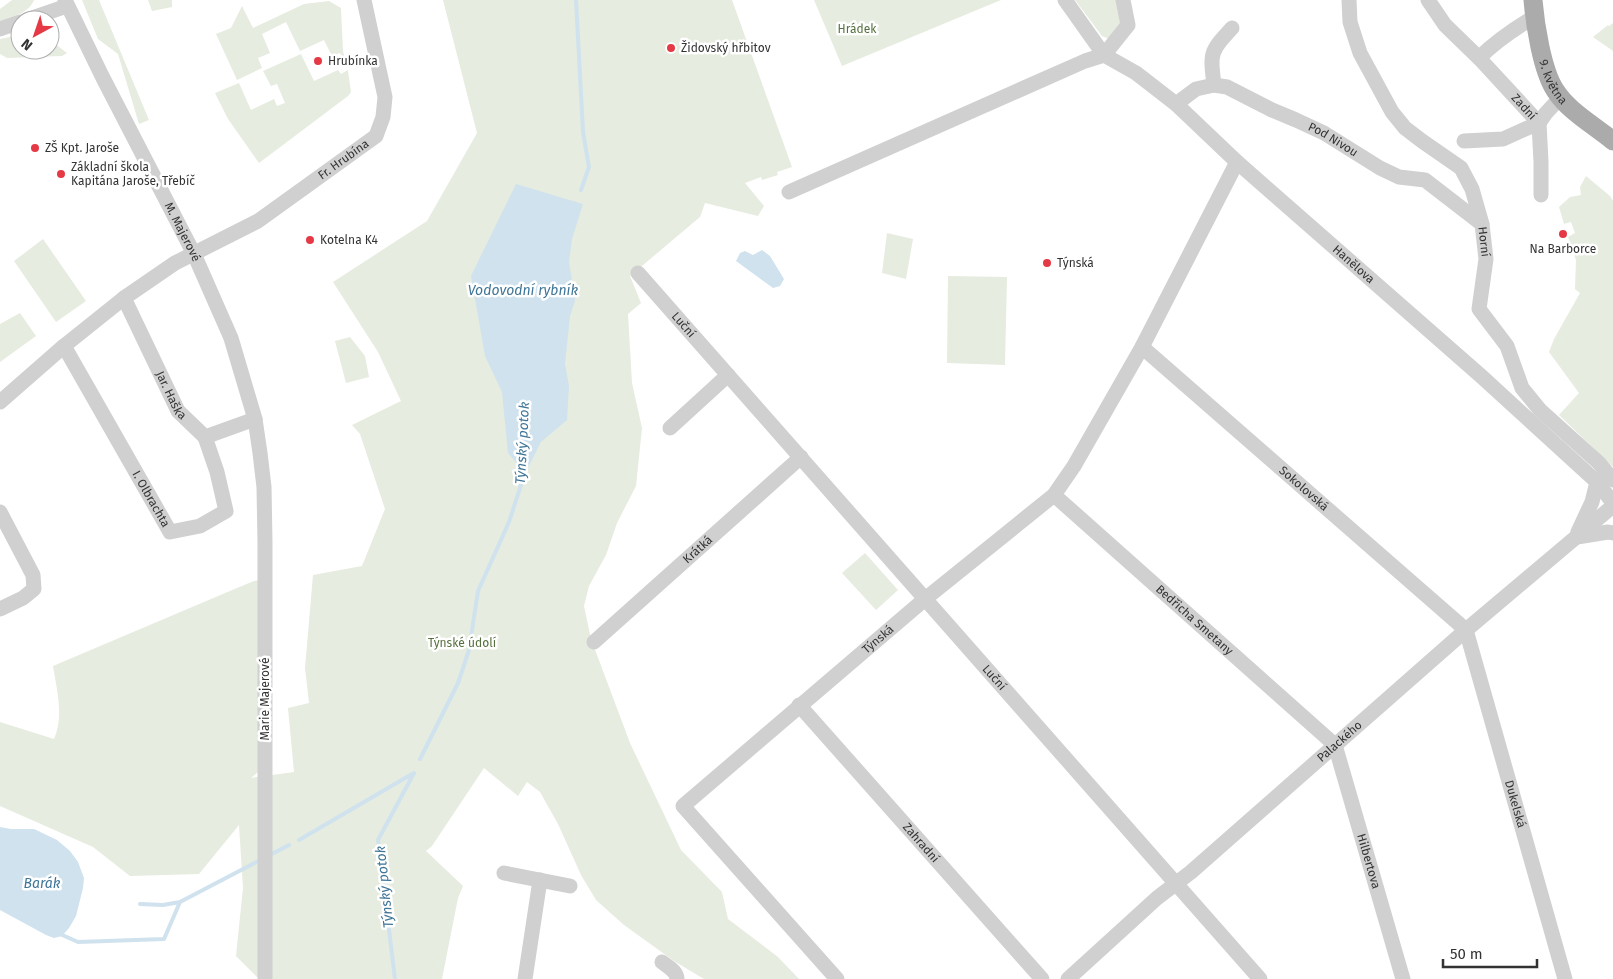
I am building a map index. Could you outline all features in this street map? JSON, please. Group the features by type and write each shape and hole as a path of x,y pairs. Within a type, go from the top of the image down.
{"main road":[{"name":"9. května","path":"1534,9 1554,89 1560,98 1613,141"}],"street":[{"name":"Fr. Hrubína","path":"194,254 258,221 376,136 383,117 384,97 364,0"},
{"path":"1065,0 1104,55"},
{"path":"789,192 1085,61 1104,55 1128,25 1123,0"},
{"name":"Horní","path":"1348,0 1350,22 1360,53 1392,112 1405,128 1461,168 1472,190 1482,224 1486,259 1479,309 1507,346 1522,388 1540,410 1599,464 1613,480"},
{"name":"Zadní","path":"1428,0 1445,25 1479,58 1539,123 1542,162 1540,195"},
{"name":"M. Majerové","path":"66,3 194,254 231,338 254,419"},
{"path":"50,10 66,3"},
{"path":"1479,58 1491,46 1517,27 1534,9"},
{"path":"1176,104 1196,89 1214,85 1211,64 1214,48 1232,28"},
{"name":"Hanělova","path":"1104,55 1136,73 1176,104 1237,162 1481,376 1597,482 1613,504"},
{"name":"Pod Nivou","path":"1214,85 1227,87 1324,133 1380,168 1399,177 1425,180 1482,224"},
{"path":"1464,140 1503,140 1539,123 1560,98"},
{"name":"Týnská","path":"837,979 683,806 924,599 1054,495 1074,466 1142,347 1237,162"},
{"path":"0,402 64,346 124,298 175,263 194,254"},
{"name":"Luční","path":"638,273 1260,979"},
{"name":"Jar. Haška","path":"124,298 178,411 205,437"},
{"name":"I. Olbrachta","path":"64,346 170,532 200,526 226,511 217,472 205,437"},
{"name":"Sokolovská","path":"1142,347 1466,630"},
{"path":"670,428 728,375"},
{"path":"205,437 254,419"},
{"name":"Marie Majerové","path":"254,419 264,487 265,979"},
{"name":"Krátká","path":"594,642 801,457"},
{"path":"1576,537 1592,502 1597,482"},
{"name":"Bedřicha Smetany","path":"1054,495 1334,745"},
{"name":"Palackého","path":"1068,979 1157,898 1177,884 1334,745 1613,504"},
{"path":"0,512 33,575 34,589 23,598 0,609"},
{"path":"1576,537 1608,532 1613,533"},
{"name":"Dukelská","path":"1466,630 1565,979"},
{"name":"Zahradní","path":"799,706 1042,979"},
{"name":"Hilbertova","path":"1334,745 1402,979"},
{"path":"504,873 570,886"},
{"path":"525,979 540,880"},
{"path":"662,962 677,975 677,979"},
{"path":"682,979 690,979"}],"green space":[{"path":"12,0 34,0 25,10 10,10 10,18 0,21 0,9"},
{"path":"82,0 99,0 149,120 139,124 118,54 98,39"},
{"path":"148,0 172,0 172,7 152,11"},
{"name":"Týnské údolí","path":"443,0 732,0 792,167 777,172 778,175 762,180 761,177 745,183 764,206 758,216 705,203 700,217 630,276 641,303 628,314 632,383 642,428 636,486 617,523 606,555 589,586 584,606 591,639 630,743 681,850 722,892 728,919 778,957 799,979 704,979 674,961 624,925 596,900 581,875 558,824 540,792 527,782 518,796 484,768 432,846 426,851 463,886 458,898 442,979 259,979 236,956 243,888 239,825 199,874 130,876 93,847 0,806 0,722 54,739 59,722 59,713 53,666 254,581 265,579 258,772 251,778 294,772 288,708 309,703 305,668 313,575 362,566 385,509 360,434 352,425 401,401 378,352 333,282 427,221 477,133"},
{"name":"Hrádek","path":"814,0 1001,0 842,66"},
{"path":"1075,0 1117,0 1122,21 1109,39 1102,36"},
{"path":"329,1 341,8 343,51 347,69 340,53 332,56 324,40 300,51 286,22 262,34 270,53 258,58 262,68 237,80 216,34 231,28 242,6 253,28 304,4"},
{"path":"1613,23 1613,51 1593,37"},
{"path":"10,37 10,58 0,54 0,39"},
{"path":"60,48 67,53 60,56"},
{"path":"301,54 314,81 338,70 341,74 348,70 351,92 348,96 259,163 228,119 215,93 239,83 251,110 274,99 277,106 285,103 277,84 271,86 263,71"},
{"path":"1586,176 1610,196 1613,201 1613,467 1559,415 1579,393 1549,352 1554,339 1580,293 1575,289 1576,260 1568,237 1575,233 1571,222 1564,224 1559,207 1570,197 1581,195 1580,187"},
{"path":"887,233 913,239 906,279 882,273"},
{"path":"43,239 86,301 56,322 14,261"},
{"path":"948,276 1007,277 1005,365 947,363"},
{"path":"20,313 36,336 0,362 0,324"},
{"path":"350,337 365,356 369,377 346,383 335,341"},
{"path":"865,553 898,590 876,610 842,573"}],"water":[{"name":"Vodovodní rybník","path":"516,184 583,204 572,239 569,262 575,301 570,316 565,364 569,386 567,420 541,442 527,470 521,468 508,453 502,392 485,356 471,276"},
{"path":"762,250 770,256 784,279 780,286 773,288 736,261 740,253 745,251 753,255"},
{"name":"Barák","path":"0,827 34,829 57,840 70,851 78,862 84,878 83,888 76,916 62,936 54,938 46,935 0,910"}],"waterway":[{"name":"Týnský potok","path":"576,0 583,132 589,167 581,190"},
{"name":"Týnský potok","path":"420,759 458,683 469,650 478,591 509,522 521,485 522,464"},
{"name":"Týnský potok","path":"395,979 378,840 414,773"},
{"path":"299,840 412,774"},
{"path":"268,856 289,845"},
{"path":"140,904 163,905 180,902 262,859"},
{"path":"60,934 78,942 164,939 180,902"}],"place":[{"name":"Židovský hřbitov","path":"671,48"},
{"name":"Hrubínka","path":"318,61"},
{"name":"ZŠ Kpt. Jaroše","path":"35,148"},
{"name":"Základní škola Kapitána Jaroše, Třebíč","path":"61,174"},
{"name":"Na Barborce","path":"1563,234"},
{"name":"Kotelna K4","path":"310,240"},
{"name":"Týnská","path":"1047,263"}]}
